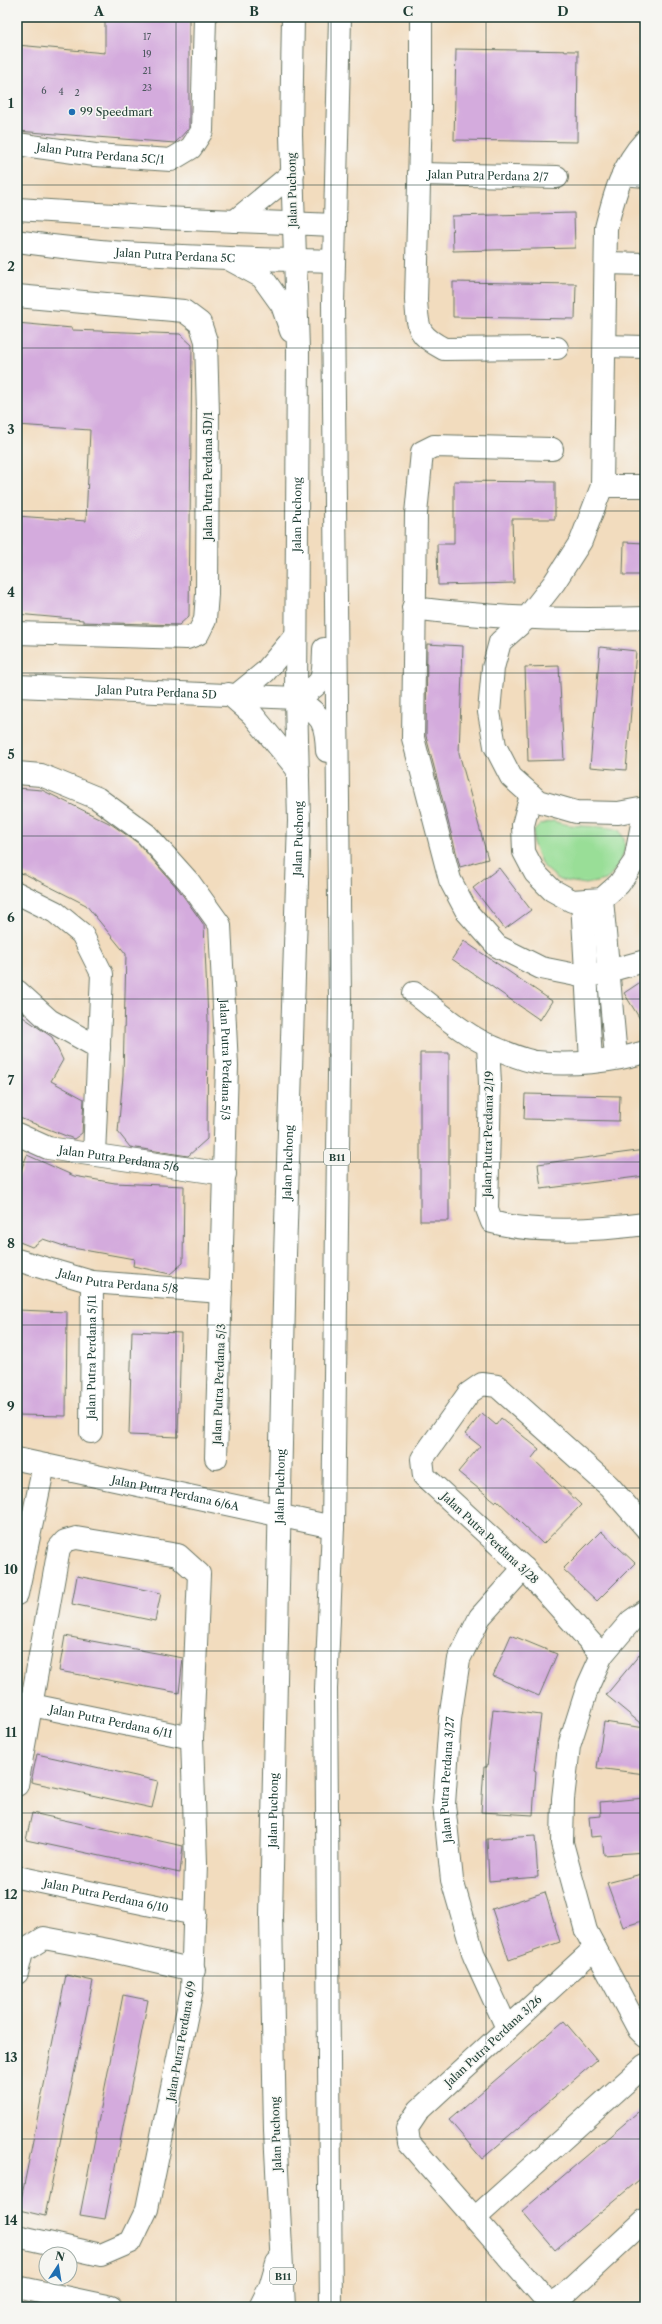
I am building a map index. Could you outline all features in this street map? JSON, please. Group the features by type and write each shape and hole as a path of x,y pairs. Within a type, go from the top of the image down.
{"street":[{"name":"Jalan Putra Perdana 5C/1","path":"17,144 95,155 171,160 191,148 202,131 205,17"},
{"name":"Jalan Puchong","path":"284,2307 282,2244 275,2131 271,1916 285,1255 299,821 296,698 298,349 292,224 293,172 291,135 293,17"},
{"name":"B11","path":"333,2304 327,2032 326,1689 333,1527 340,999 334,224 340,17"},
{"path":"421,17 420,174 416,300 418,328 429,342 444,349 558,348"},
{"path":"531,795 523,825 524,852 535,873 552,890 572,900 592,900 619,884 636,861 645,808 618,813 576,812 538,801 511,777 494,746 489,712 493,668 500,642 526,619 554,583 581,541 602,486 606,228 616,187 636,150 645,141"},
{"path":"235,221 293,172"},
{"name":"Jalan Putra Perdana 2/7","path":"420,174 557,177"},
{"path":"623,174 645,176"},
{"path":"17,209 292,224 334,224"},
{"name":"Jalan Putra Perdana 5C","path":"17,241 59,248 227,258 334,261"},
{"path":"227,258 262,277 282,305 298,349"},
{"path":"606,263 645,264"},
{"name":"Jalan Putra Perdana 5D/1","path":"17,296 184,311 200,323 206,341 208,413 207,594 205,620 198,634 188,638 17,633"},
{"path":"605,346 645,347"},
{"path":"552,449 434,446 422,452 416,514 413,608 413,738 450,880 467,912 497,946 541,968 586,977 645,961"},
{"path":"602,486 645,486"},
{"path":"336,584 327,603 323,676 318,685 296,698 317,714 326,729 330,792 338,809"},
{"path":"413,608 471,616 526,619 645,618"},
{"path":"296,635 265,672 234,694 298,770"},
{"name":"Jalan Putra Perdana 5D","path":"17,686 234,694 296,698"},
{"name":"Jalan Putra Perdana 5/3","path":"17,773 41,775 97,798 146,834 189,882 220,925 227,1066 216,1458"},
{"path":"17,893 55,912 82,934 102,974 94,1154"},
{"path":"591,1061 586,977 592,900"},
{"path":"592,900 608,972 616,1057"},
{"path":"17,991 49,1020 98,1048"},
{"path":"414,993 453,1023 488,1044 534,1062 591,1061 645,1052"},
{"name":"Jalan Putra Perdana 2/19","path":"488,1044 490,1084 487,1209 492,1222 511,1227 603,1230 645,1224"},
{"name":"Jalan Putra Perdana 5/6","path":"17,1134 48,1148 225,1174"},
{"name":"Jalan Putra Perdana 5/8","path":"17,1260 92,1282 221,1292"},
{"name":"Jalan Putra Perdana 5/11","path":"91,1432 92,1282"},
{"name":"Jalan Putra Perdana 3/28","path":"602,1655 524,1568 424,1476 422,1459 469,1393 482,1384 497,1386 609,1486 645,1527"},
{"name":"Jalan Putra Perdana 6/6A","path":"17,1459 333,1527"},
{"path":"17,1594 25,1521 44,1464"},
{"name":"Jalan Putra Perdana 6/9","path":"17,2236 101,2255 131,2242 147,2209 192,1989 194,1970 196,1863 192,1738 199,1574 178,1555 76,1538 65,1541 59,1548 23,1704"},
{"name":"Jalan Putra Perdana 3/27","path":"507,2028 474,1956 452,1880 444,1804 450,1719 459,1659 480,1617 524,1568"},
{"path":"645,1611 631,1621 602,1655 588,1686 569,1746 563,1799 562,1843 586,1931 639,2030 645,2036"},
{"path":"17,1784 23,1704"},
{"name":"Jalan Putra Perdana 6/11","path":"23,1704 192,1738"},
{"name":"Jalan Putra Perdana 6/10","path":"17,1877 195,1914"},
{"path":"17,1973 22,1952 44,1938 108,1950 194,1970"},
{"name":"Jalan Putra Perdana 3/26","path":"474,2219 409,2143 407,2128 419,2110 594,1948"},
{"path":"645,2065 474,2219 546,2300 554,2302 562,2297 645,2220"},
{"path":"260,2307 270,2287 282,2244"},
{"path":"17,2287 112,2307"}],"green space":[{"path":"553,821 570,825 602,827 619,830 624,839 625,849 619,865 606,880 586,884 559,880 542,865 533,843 534,831 541,824"}],"building":[{"path":"105,17 189,17 189,128 175,143 17,131 17,45 105,53"},
{"path":"456,49 578,51 577,142 454,140"},
{"path":"574,213 575,248 453,251 452,216"},
{"path":"453,282 576,284 575,319 453,317"},
{"path":"17,323 72,328 72,330 180,334 192,345 189,616 179,625 83,622 83,620 17,614 17,516 86,521 90,430 17,425"},
{"path":"454,481 555,482 555,519 512,519 514,583 438,585 437,544 454,544"},
{"path":"624,542 645,543 645,575 623,575"},
{"path":"427,644 463,646 459,753 488,859 460,867 426,736"},
{"path":"600,647 636,651 626,770 590,767"},
{"path":"559,666 564,760 528,761 525,667"},
{"path":"17,788 42,790 111,824 138,843 179,890 204,925 208,1020 207,1139 188,1156 130,1147 118,1132 123,1076 126,954 86,905 25,874 17,873"},
{"path":"499,868 531,910 505,929 473,888"},
{"path":"464,941 552,1001 540,1020 452,959"},
{"path":"645,979 645,1027 624,993"},
{"path":"17,1013 52,1037 63,1060 51,1081 84,1099 82,1133 74,1139 17,1117"},
{"path":"420,1053 449,1053 449,1221 420,1221"},
{"path":"525,1094 620,1096 619,1121 524,1119"},
{"path":"645,1150 645,1176 541,1189 538,1164"},
{"path":"27,1155 74,1176 115,1183 184,1186 183,1263 170,1274 133,1266 134,1259 67,1247 43,1239 32,1247 17,1241 17,1180"},
{"path":"18,1310 67,1312 66,1416 17,1415"},
{"path":"132,1331 181,1333 178,1437 129,1435"},
{"path":"482,1413 496,1425 501,1418 539,1449 532,1458 581,1505 543,1544 497,1500 495,1502 458,1472 480,1446 465,1434"},
{"path":"601,1531 635,1563 597,1601 563,1569"},
{"path":"77,1576 161,1593 155,1621 72,1604"},
{"path":"511,1635 557,1654 539,1696 493,1676"},
{"path":"65,1636 183,1658 179,1693 59,1671"},
{"path":"645,1648 645,1727 606,1695"},
{"path":"493,1709 541,1715 534,1770 536,1771 533,1815 481,1812 484,1767 487,1767"},
{"path":"604,1722 645,1728 645,1774 597,1768"},
{"path":"37,1754 158,1781 152,1808 31,1782"},
{"path":"645,1798 645,1852 604,1855 602,1836 591,1837 589,1817 601,1816 600,1802"},
{"path":"32,1813 183,1846 180,1873 26,1840"},
{"path":"535,1836 538,1877 489,1881 487,1839"},
{"path":"645,1873 645,1920 623,1927 607,1883"},
{"path":"545,1892 560,1942 509,1960 492,1909"},
{"path":"66,1975 93,1981 45,2216 19,2210"},
{"path":"123,1995 148,2000 105,2219 80,2215"},
{"path":"564,2021 597,2060 482,2159 449,2120"},
{"path":"645,2106 645,2175 555,2250 522,2211"}],"place":[{"name":"99 Speedmart","path":"72,112"}]}
